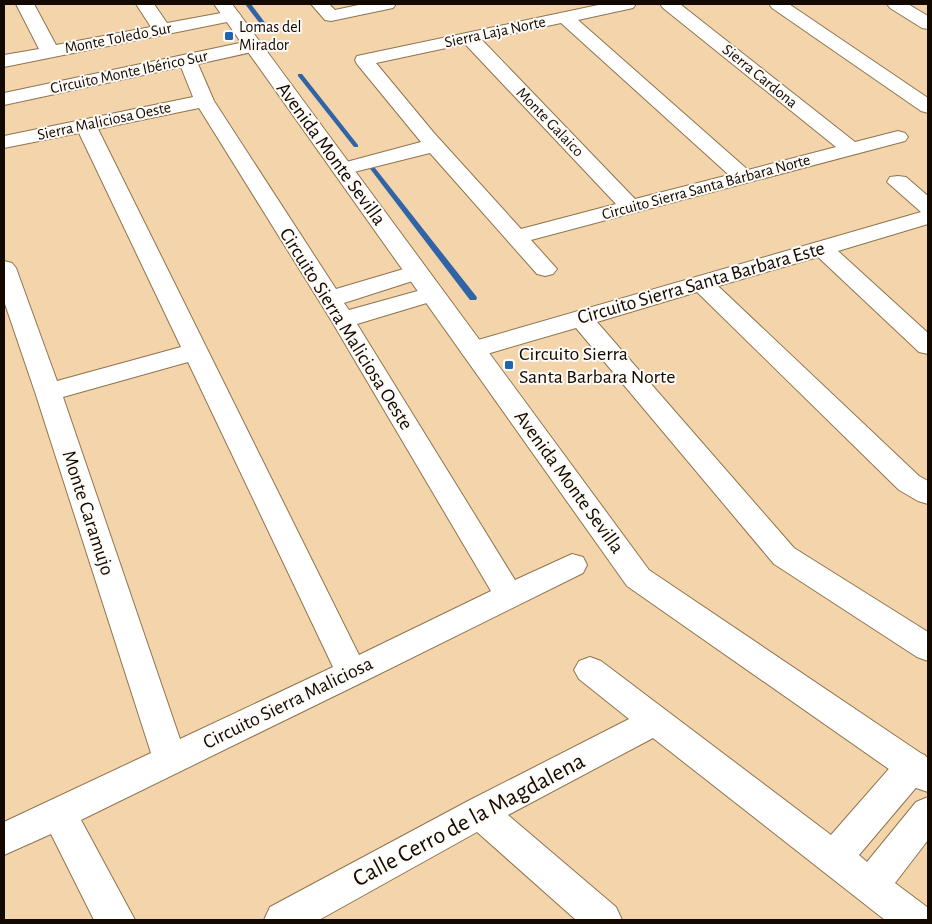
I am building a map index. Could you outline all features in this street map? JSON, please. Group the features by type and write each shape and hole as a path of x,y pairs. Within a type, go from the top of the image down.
{"street":[{"path":"25,4 50,52"},
{"path":"145,4 162,30"},
{"path":"326,10 387,4"},
{"name":"Sierra Laja Norte","path":"431,141 364,60 627,4"},
{"name":"Sierra Cardona","path":"669,4 851,149"},
{"path":"778,4 928,107"},
{"path":"896,4 928,24"},
{"name":"Monte Toledo Sur","path":"4,61 162,30 228,10"},
{"name":"Avenida Monte Sevilla","path":"228,10 638,578 920,772"},
{"path":"564,18 744,177"},
{"name":"Monte Galaico","path":"469,38 631,207"},
{"name":"Circuito Monte Ibérico Sur","path":"4,99 254,46"},
{"name":"Circuito Sierra Maliciosa Oeste","path":"187,60 204,101 330,298 508,596"},
{"name":"Sierra Maliciosa Oeste","path":"4,142 204,101"},
{"path":"85,124 352,673"},
{"name":"Circuito Sierra Santa Bárbara Norte","path":"515,237 898,137"},
{"path":"339,164 431,141 545,269"},
{"path":"898,182 928,207"},
{"name":"Circuito Sierra Santa Barbara Este","path":"473,350 928,217"},
{"path":"822,248 928,346"},
{"name":"Monte Caramujo","path":"4,268 48,392 170,760"},
{"path":"330,298 417,272"},
{"path":"701,283 909,483 928,494"},
{"path":"343,320 432,294"},
{"path":"581,318 784,556 928,648"},
{"path":"48,392 197,351"},
{"name":"Circuito Sierra Maliciosa","path":"4,839 352,673 572,565"},
{"path":"590,670 914,920"},
{"name":"Calle Cerro de la Magdalena","path":"283,920 480,812 655,721"},
{"path":"833,859 920,772"},
{"path":"480,812 604,920"},
{"path":"59,813 110,914 116,920"},
{"path":"869,887 928,813"}],"waterway":[{"path":"248,4 266,28"},
{"path":"300,75 356,146"},
{"path":"373,169 473,298"}],"place":[{"name":"Lomas del Mirador","path":"229,36"},
{"name":"Circuito Sierra Santa Barbara Norte","path":"509,365"}]}
